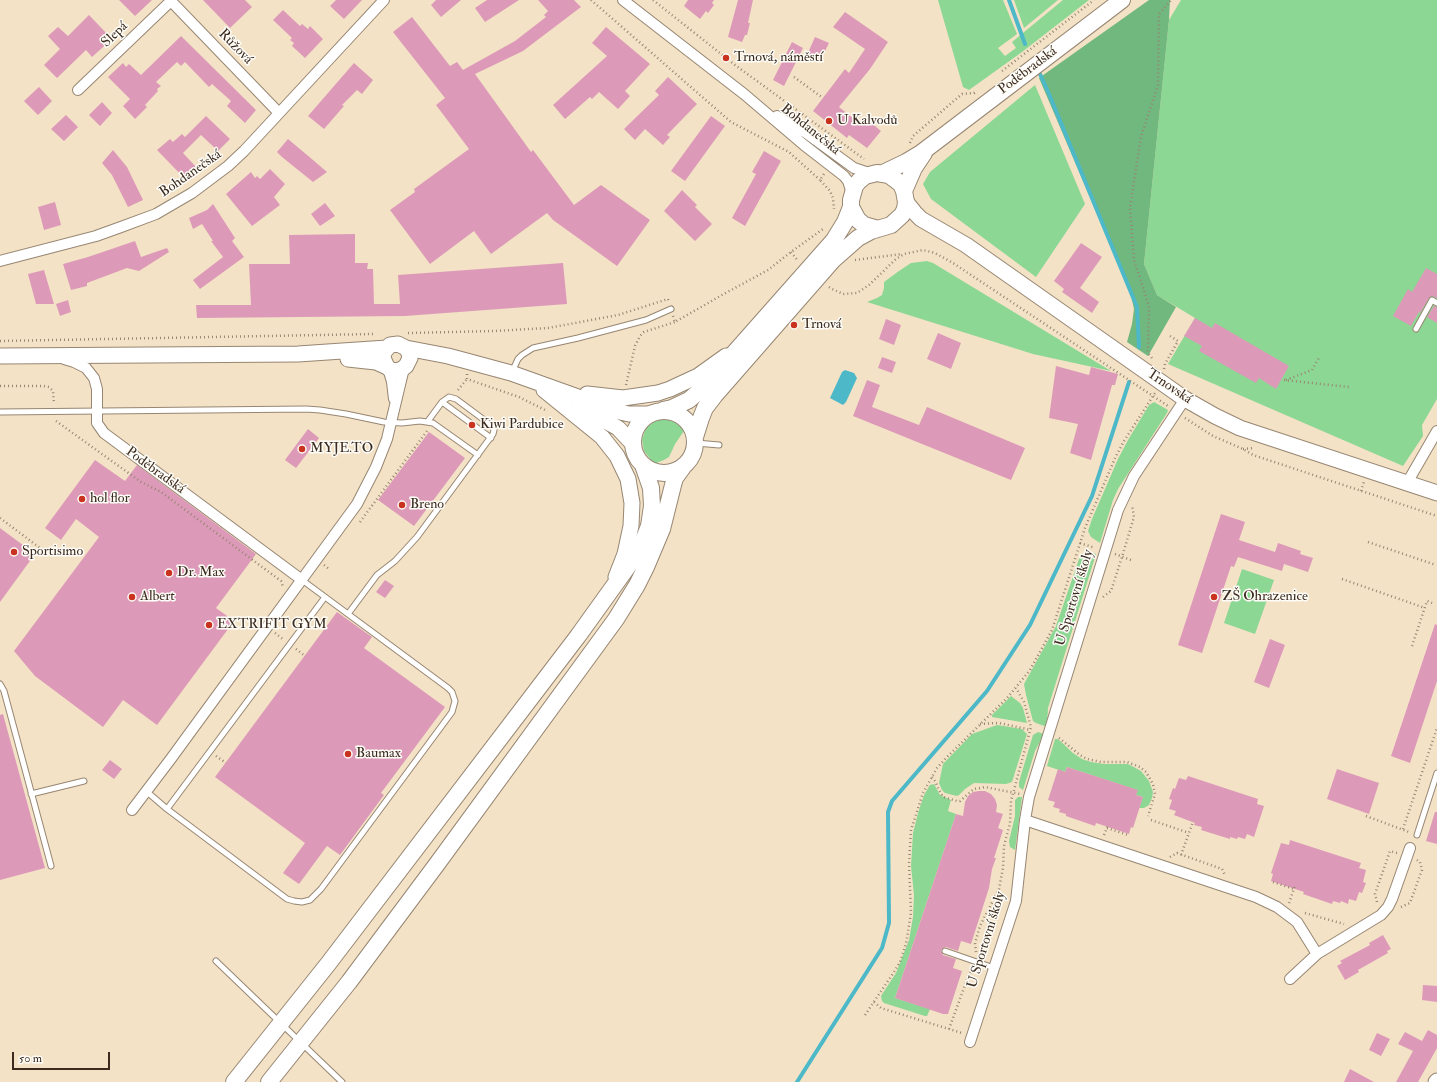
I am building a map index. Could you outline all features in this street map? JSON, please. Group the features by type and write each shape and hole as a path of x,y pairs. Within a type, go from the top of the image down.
{"main road":[{"name":"Poděbradská","path":"874,169 906,162 934,143 1122,0"},
{"name":"Poděbradská","path":"905,196 914,168 926,150 934,143"},
{"path":"234,1082 282,1024 464,786 634,558 649,526 652,497 648,476 643,465 638,459 633,444 635,430 644,418 656,412 680,405 697,394 834,240 846,222 859,181 874,169 896,179 905,196 905,209 898,221 892,225 878,229 858,238 842,251 705,408 695,440 692,456 675,478 668,510 654,548 637,585 623,608 553,706 350,982 269,1082"},
{"path":"852,200 858,220 864,225 878,229"},
{"path":"656,412 670,411 684,417 693,429 695,440"},
{"path":"643,465 656,472 663,473 677,471 683,467"}],"street":[{"name":"Růžová","path":"171,0 279,113"},
{"name":"Slepá","path":"78,90 171,0"},
{"name":"Bohdanečská","path":"0,261 96,236 141,220 171,206 192,193 228,166 384,0"},
{"name":"Bohdanečská","path":"623,0 744,94 830,165 848,181 852,200"},
{"name":"Bohdanečská","path":"744,94 806,133 854,168 874,169"},
{"name":"Trnovská","path":"905,196 914,213 966,245 1185,399 1240,428 1437,493"},
{"name":"Trnovská","path":"898,221 911,220 930,224"},
{"path":"533,382 569,391 603,396 628,397 658,393 684,383 710,368 748,337"},
{"path":"132,810 170,760 298,577 334,537 360,498 383,452 409,356 407,341"},
{"name":"Poděbradská","path":"0,356 313,353 386,348 396,344 401,345 407,341 448,356 467,361"},
{"path":"386,348 383,358 393,390 394,408 391,423"},
{"name":"Poděbradská","path":"265,354 366,360 380,363 397,370 417,361 467,361"},
{"name":"Poděbradská","path":"40,355 74,362 86,368 90,372 96,384 97,423 104,433 298,577"},
{"path":"467,361 511,373 620,412 629,414 656,412"},
{"path":"533,382 612,424 623,432 633,444"},
{"path":"533,382 602,437 617,456 628,478 632,503 629,540 620,567 606,597"},
{"name":"U Sportovní školy","path":"971,1039 1016,901 1029,797 1118,510 1124,494 1134,476 1185,399"},
{"path":"1407,483 1437,432"},
{"path":"1025,820 1256,898 1277,908 1297,922 1317,954"},
{"path":"1290,979 1317,954 1380,915 1388,907 1410,848"}],"lane":[{"path":"1416,329 1432,300 1437,303"},
{"path":"511,373 518,359 533,348 646,320 671,309"},
{"path":"348,614 377,575 396,561 417,537 491,438 494,430 491,425 452,397 449,397 442,402 431,422"},
{"path":"442,402 491,438"},
{"path":"0,412 306,409 391,423 431,422 478,455"},
{"path":"695,440 719,445"},
{"path":"146,791 167,809 287,899 302,902 310,900 321,889 452,712 455,701 452,692 448,688 298,577"},
{"path":"167,809 325,597"},
{"path":"0,684 4,691 51,866"},
{"path":"1417,835 1437,773"},
{"path":"31,794 84,781"},
{"path":"945,951 994,968"},
{"path":"216,961 342,1082"}],"path":[{"path":"591,0 731,122 789,152 830,191 834,204 834,211"},
{"path":"653,0 735,65 864,159 874,169"},
{"path":"999,74 1094,0"},
{"path":"1154,361 1148,353 1149,306 1134,260 1130,207 1141,137 1158,85 1159,14 1171,0"},
{"path":"794,77 823,98"},
{"path":"908,148 913,136 962,94 974,93 980,88"},
{"path":"820,180 830,165"},
{"path":"407,341 494,331 548,328 618,315 668,299 675,322 768,270 828,224"},
{"path":"848,261 904,254 923,250 935,253 946,258 1213,436 1253,455 1437,516"},
{"path":"791,252 800,262"},
{"path":"827,285 832,290 843,294 857,293 864,290 896,259 904,254"},
{"path":"0,341 378,334"},
{"path":"865,1015 900,962 907,939 911,913 909,863 911,830 919,802 932,776 946,758 1016,688 1030,670 1052,630 1086,528 1108,475 1124,441 1167,374 1164,370 1165,364 1178,341 1170,336"},
{"path":"1320,356 1312,370 1284,380 1349,388"},
{"path":"452,397 467,379"},
{"path":"0,386 49,387 53,390 56,421 141,482 161,492 281,581 282,590 298,577"},
{"path":"358,524 431,422"},
{"path":"1102,598 1111,591 1134,517 1132,504"},
{"path":"0,518 40,548"},
{"path":"1368,542 1436,565"},
{"path":"326,567 330,561"},
{"path":"1342,579 1425,608"},
{"path":"1412,646 1427,602 1432,603"},
{"path":"949,1029 975,962 977,955 975,943 980,926 999,889 1004,846 1010,823 1011,801 1031,730 1024,702 1016,688"},
{"path":"979,724 999,723 1031,730"},
{"path":"1403,829 1437,728"},
{"path":"1049,733 1055,735 1080,755 1087,758 1101,762 1127,762 1140,767 1148,775 1156,794 1148,816"},
{"path":"932,776 943,796 957,801 960,801 974,789 985,787 1013,792 1029,797"},
{"path":"1366,816 1417,835"},
{"path":"1151,820 1188,833"},
{"path":"1181,855 1192,822"},
{"path":"1103,840 1107,826 1128,835"},
{"path":"1163,860 1177,854 1181,855 1222,869 1228,881"},
{"path":"1273,882 1294,888 1288,905"},
{"path":"1283,902 1293,906"},
{"path":"1302,912 1343,924 1351,933"},
{"path":"874,1002 881,1008 949,1029 971,1039"}],"green space":[{"path":"938,0 1003,0 1017,34 998,48 1005,56 1016,48 1012,42 1063,0 1089,0 1022,52 969,90 963,87"},
{"path":"1014,0 1058,0 1024,28"},
{"path":"1149,0 1170,0 1144,264 1157,295 1176,307 1148,356 1127,342 1134,309 1130,291 1039,78"},
{"path":"1181,0 1437,0 1437,399 1422,425 1423,436 1403,466 1168,364 1195,318 1157,295 1144,264 1169,20"},
{"path":"1035,85 1085,204 1036,277 931,199 923,184 930,172"},
{"path":"927,261 933,263 1111,371 1033,354 867,302 882,295 884,282 899,271 911,263"},
{"path":"1154,402 1168,410 1167,413 1118,489 1113,500 1100,543 1091,537 1088,531 1092,519 1118,459 1128,440 1149,405"},
{"path":"660,419 672,420 684,431 675,444 669,457 656,463 651,460 644,451 642,439 646,428"},
{"path":"1096,554 1048,708 1047,727 1033,721 1024,684 1056,626 1079,559 1083,555"},
{"path":"1242,569 1274,580 1255,634 1224,623"},
{"path":"1011,696 1020,703 1023,708 1027,723 992,717 992,715"},
{"path":"997,725 1022,729 1027,734 1012,782 1006,784 974,783 957,796 945,793 939,783 943,764 972,734"},
{"path":"1038,732 1044,734 1035,751 1023,790 1019,787 1019,782 1033,735"},
{"path":"1055,739 1058,739 1082,759 1104,764 1128,764 1141,771 1149,781 1153,792 1149,805 1144,808 1139,808 1143,797 1136,795 1137,790 1067,767 1065,772 1047,766"},
{"path":"934,784 940,795 951,800 948,811 956,814 895,998 930,1009 927,1016 925,1016 884,1003 881,996 896,973 909,940 913,917 914,895 911,866 913,833 924,795 930,785"},
{"path":"1018,797 1022,797 1015,850 1010,847 1009,841 1015,816 1015,800"}],"water":[{"path":"845,370 854,373 857,378 846,402 843,405 830,398 842,372"}],"building":[{"path":"119,0 152,0 135,16"},
{"path":"203,0 245,0 252,7 230,28"},
{"path":"336,0 362,0 344,19 330,6"},
{"path":"436,0 461,0 441,17 431,5"},
{"path":"487,0 519,0 485,22 475,8"},
{"path":"538,0 574,0 581,7 523,51 475,74 531,152 533,150 574,205 601,185 650,220 617,266 553,220 547,213 491,254 474,231 430,264 390,210 415,192 414,189 469,149 436,105 445,98 393,32 412,17 450,66 457,62 463,70 515,41 546,17 544,15 548,11"},
{"path":"688,0 714,0 712,3 714,5 708,13 706,11 700,19 684,6"},
{"path":"738,0 753,0 747,35 745,35 742,42 728,37"},
{"path":"283,10 300,26 302,24 308,29 310,26 323,39 305,58 292,46 294,43 290,40 292,38 273,20"},
{"path":"845,12 888,42 870,69 839,107 859,123 864,117 881,131 867,148 849,135 847,138 813,111 845,69 849,73 865,49 833,27"},
{"path":"89,15 112,39 92,57 86,50 57,78 44,65 60,49 48,36 58,27 68,36"},
{"path":"606,27 650,64 625,91 630,96 618,109 599,92 592,99 590,97 565,119 553,105 607,56 592,43"},
{"path":"181,36 256,110 245,123 227,106 231,101 212,84 209,87 185,62 181,66 177,62 156,82 161,86 145,105 147,107 135,119 123,106 130,99 108,77 123,63 126,67 129,64 141,75"},
{"path":"815,37 829,43 820,61 807,55"},
{"path":"792,42 803,48 784,86 773,80"},
{"path":"354,63 373,80 362,94 357,90 342,105 344,106 324,129 308,116"},
{"path":"668,77 697,104 667,135 670,137 663,145 645,129 635,140 624,129 659,95 655,91"},
{"path":"39,87 52,101 38,115 24,101"},
{"path":"102,102 112,113 100,126 89,115"},
{"path":"66,115 78,127 64,141 51,129"},
{"path":"206,116 230,139 218,151 201,135 183,153 198,169 186,180 157,150 170,139 173,142 182,134 185,137"},
{"path":"711,116 725,126 685,181 671,171"},
{"path":"288,139 327,172 313,182 282,157 277,152"},
{"path":"113,150 127,167 143,200 128,207 112,175 102,163"},
{"path":"764,151 781,161 745,226 732,218 756,174 752,172"},
{"path":"270,169 285,184 274,197 280,205 252,226 226,194 251,172 255,178 257,176 260,179"},
{"path":"682,190 697,205 695,207 712,224 695,241 664,211"},
{"path":"55,202 61,225 44,230 38,207"},
{"path":"325,203 335,216 320,226 311,214"},
{"path":"213,204 235,238 232,241 244,257 200,289 193,280 223,257 211,241 213,241 202,224 193,229 189,218 207,210"},
{"path":"355,234 355,263 368,263 367,269 373,269 374,304 400,304 398,275 563,263 567,304 405,316 197,318 196,305 251,305 249,264 290,264 289,235"},
{"path":"135,241 141,257 167,248 169,252 139,271 127,268 87,283 87,286 71,290 63,264"},
{"path":"1081,243 1102,257 1080,288 1099,302 1092,313 1062,292 1064,289 1054,281"},
{"path":"1426,268 1437,274 1437,298 1432,296 1429,298 1411,326 1393,316 1408,289 1412,292"},
{"path":"44,270 54,304 36,304 28,274"},
{"path":"68,300 71,312 60,316 56,304"},
{"path":"1434,306 1437,307 1437,323 1427,317"},
{"path":"1195,318 1212,328 1215,323 1289,366 1276,389 1259,378 1256,383 1199,351 1202,346 1184,336"},
{"path":"886,319 901,325 894,345 879,339"},
{"path":"938,333 961,343 951,369 927,359"},
{"path":"882,357 896,362 892,373 878,368"},
{"path":"1056,366 1089,375 1091,367 1118,374 1115,385 1112,385 1091,460 1070,453 1078,424 1049,418"},
{"path":"867,380 880,385 872,407 919,425 927,407 1025,448 1011,480 853,416"},
{"name":"MYJE.TO","path":"308,429 319,438 296,468 285,460"},
{"path":"429,432 465,458 414,526 378,500"},
{"name":"Albert","path":"95,460 125,481 137,465 256,554 216,608 234,621 157,725 123,700 103,727 35,676 14,651 99,537 76,519 61,540 45,528"},
{"path":"1221,514 1245,522 1239,540 1275,552 1278,543 1301,551 1300,554 1313,558 1308,572 1284,564 1282,571 1238,557 1234,567 1231,566 1202,653 1178,645"},
{"path":"0,528 35,554 0,602"},
{"path":"385,580 394,586 385,598 376,592"},
{"path":"337,612 372,637 364,648 445,707 381,793 384,795 340,855 327,846 299,884 283,873 305,843 215,777"},
{"path":"1435,624 1437,625 1437,681 1410,763 1391,756"},
{"path":"1270,639 1285,645 1269,688 1254,682"},
{"path":"3,714 45,868 0,880 0,715"},
{"path":"110,760 122,769 114,779 102,770"},
{"path":"1067,767 1138,790 1136,795 1143,797 1133,828 1131,827 1129,834 1096,823 1095,826 1066,816 1066,814 1059,812 1060,809 1053,807 1055,802 1048,800 1058,769 1065,772"},
{"path":"1337,769 1379,783 1369,814 1327,799"},
{"path":"1188,776 1258,799 1257,804 1264,806 1254,837 1247,834 1245,839 1230,837 1230,839 1201,830 1202,827 1194,825 1195,823 1174,815 1176,811 1169,809 1172,800 1169,799 1179,778 1186,780"},
{"path":"985,791 991,794 995,799 997,805 996,812 1003,814 998,828 1003,830 994,858 996,858 992,869 989,888 971,944 961,941 958,951 946,947 941,950 943,955 956,959 953,968 962,971 948,1014 943,1014 895,998 956,814 963,816 965,802 968,796 973,792"},
{"path":"1435,812 1437,812 1437,844 1426,841"},
{"path":"1290,840 1361,863 1359,868 1366,870 1363,882 1366,883 1362,893 1359,892 1356,901 1349,899 1348,904 1341,901 1340,903 1333,901 1332,904 1303,894 1304,892 1271,881 1273,874 1271,873 1281,843 1289,845"},
{"path":"1383,935 1391,949 1387,951 1388,953 1358,970 1359,972 1345,980 1337,966 1342,963 1340,961 1370,945 1369,943"},
{"path":"1423,985 1437,986 1437,1002 1422,1000"},
{"path":"1428,1030 1437,1035 1437,1048 1418,1082 1396,1082 1413,1051 1398,1044 1405,1032 1422,1041"},
{"path":"1377,1033 1390,1039 1381,1056 1369,1050"},
{"path":"1350,1069 1374,1082 1344,1082"}],"waterway":[{"path":"1009,0 1025,44"},
{"path":"1040,74 1137,307 1139,347"},
{"path":"797,1082 882,948 889,923 888,812 892,801 987,691 1030,625 1092,496 1129,382"}],"place":[{"name":"Trnová, náměstí","path":"726,58"},
{"name":"U Kalvodů","path":"829,121"},
{"name":"Trnová","path":"794,325"},
{"name":"Kiwi Pardubice","path":"472,425"},
{"name":"MYJE.TO","path":"302,449"},
{"name":"hol flor","path":"82,499"},
{"name":"Breno","path":"402,505"},
{"name":"Sportisimo","path":"14,552"},
{"name":"Dr. Max","path":"169,573"},
{"name":"Albert","path":"132,597"},
{"name":"ZŠ Ohrazenice","path":"1214,597"},
{"name":"EXTRIFIT GYM","path":"209,625"},
{"name":"Baumax","path":"348,754"}]}
